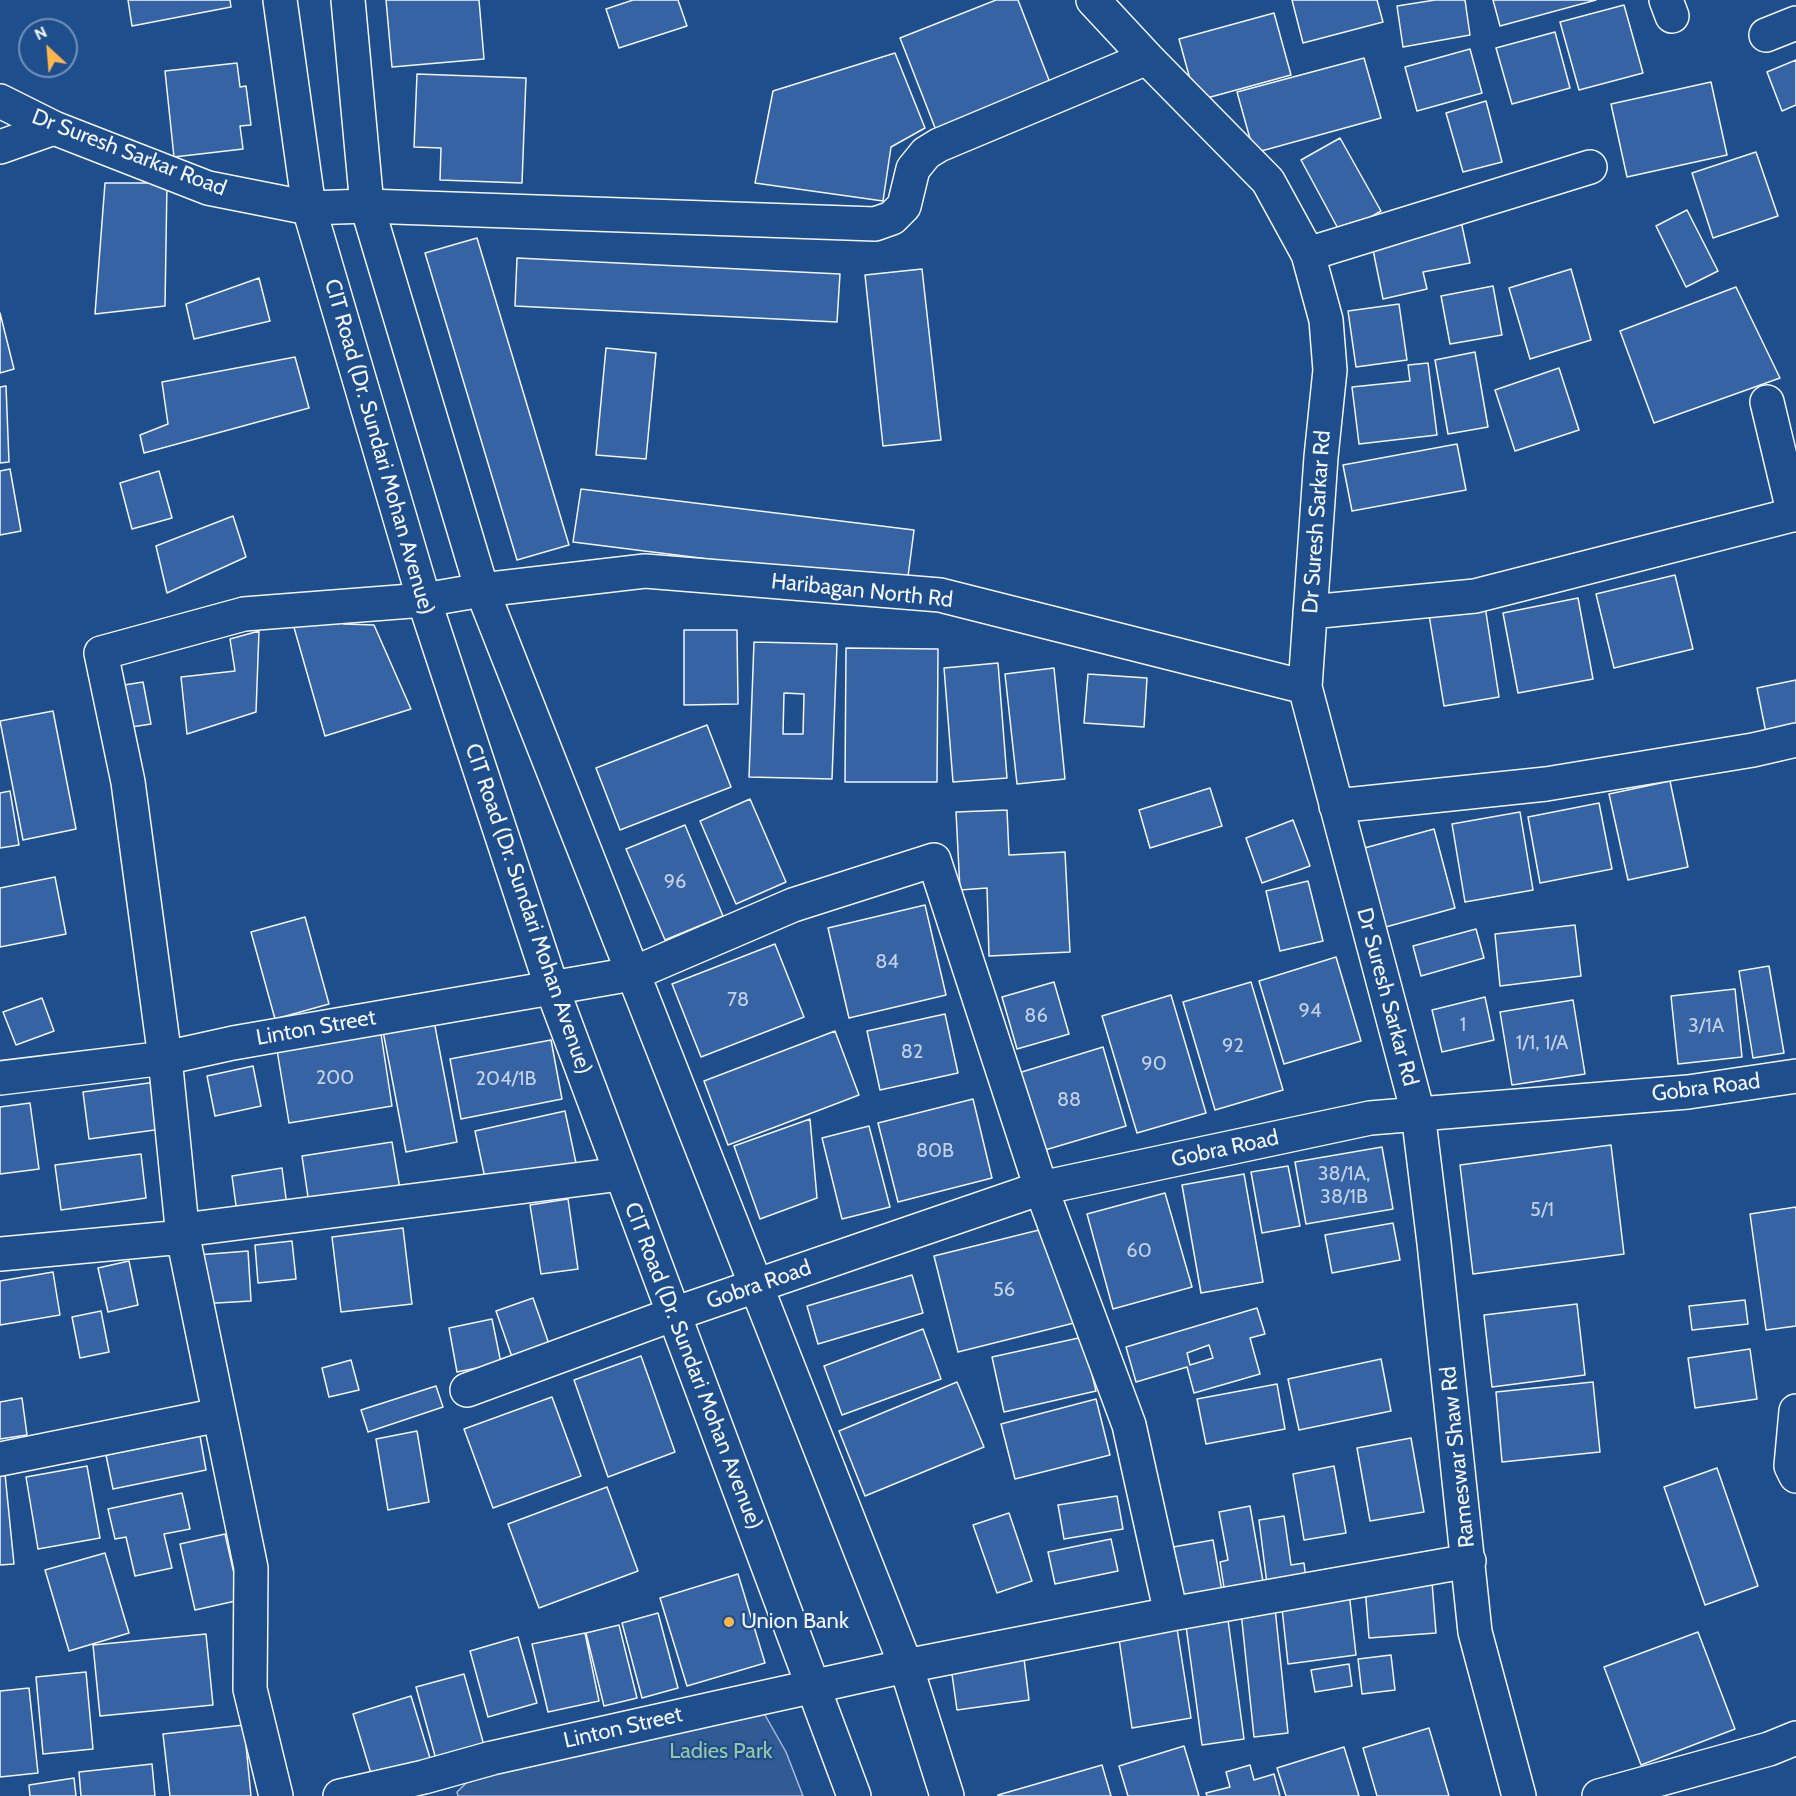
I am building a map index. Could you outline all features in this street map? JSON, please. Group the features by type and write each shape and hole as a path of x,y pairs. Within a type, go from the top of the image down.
{"street":[{"name":"CIT Road (Dr. Sundari Mohan Avenue)","path":"280,0 309,208 424,600 552,988 854,1796"},
{"path":"348,0 367,206 482,590 906,1666 947,1796"},
{"name":"Dr Suresh Sarkar Rd","path":"1093,0 1268,181 1308,254 1326,321 1330,370 1321,457 1305,687 1418,1113"},
{"path":"1766,35 1796,23"},
{"name":"Dr Suresh Sarkar Road","path":"0,101 54,128 208,188 309,208 367,206 875,224 892,218 904,206 913,169 926,153 939,145 1147,58"},
{"path":"0,147 54,128"},
{"path":"1308,254 1590,167"},
{"path":"1310,612 1475,597 1795,515 1767,402"},
{"name":"Haribagan North Rd","path":"165,1058 128,782 101,654 244,614 424,600 482,590 645,571 940,595 1305,687"},
{"path":"1336,806 1546,784 1753,750 1796,740"},
{"path":"632,974 793,905 934,860 1041,1188 1129,1425 1172,1614"},
{"name":"Linton Street","path":"0,1078 165,1058 233,1043 632,974"},
{"path":"165,1058 183,1233 251,1568 250,1689 276,1796"},
{"name":"Gobra Road","path":"467,1390 674,1314 1041,1188 1370,1118 1688,1092 1796,1076"},
{"name":"Rameswar Shaw Rd","path":"1418,1113 1475,1632 1520,1796"},
{"path":"0,1254 183,1233 621,1174"},
{"path":"1796,1411 1791,1466 1796,1476"},
{"path":"0,1459 219,1415"},
{"path":"906,1666 1172,1614 1469,1561"},
{"name":"Linton Street","path":"340,1796 426,1786 492,1758 906,1666"},
{"path":"1599,1796 1769,1749 1796,1738"}],"shaded area":[{"name":"Ladies Park","path":"761,1708 786,1752 803,1796 458,1796 457,1792 492,1758"}],"building":[{"path":"128,0 230,0 231,7 132,26"},
{"path":"386,0 479,0 484,59 392,67"},
{"path":"633,0 678,0 687,26 619,48 606,9"},
{"path":"996,0 1018,0 1054,93 939,138 900,38"},
{"path":"1292,0 1377,0 1383,22 1303,43"},
{"path":"1435,0 1465,0 1470,35 1403,47 1397,6"},
{"path":"1493,0 1596,0 1500,26"},
{"path":"1624,5 1643,73 1579,90 1560,22"},
{"path":"1274,13 1291,75 1196,101 1179,39"},
{"path":"1555,32 1570,88 1512,104 1496,48"},
{"path":"1470,49 1482,93 1417,111 1405,67"},
{"path":"895,53 925,128 891,147 883,201 755,183 773,91"},
{"path":"1364,58 1381,118 1254,153 1237,92"},
{"path":"1796,60 1796,105 1782,111 1767,72"},
{"path":"237,63 240,87 246,86 251,125 240,126 243,149 174,157 165,71"},
{"path":"417,74 526,78 522,183 440,180 441,148 414,147"},
{"path":"1711,82 1727,155 1627,177 1611,104"},
{"path":"1486,101 1502,162 1463,172 1446,113"},
{"path":"1340,138 1381,211 1341,234 1301,160"},
{"path":"1756,152 1778,216 1713,238 1692,173"},
{"path":"105,183 167,183 165,306 95,314"},
{"path":"1687,210 1718,271 1686,287 1656,226"},
{"path":"1461,221 1470,263 1423,272 1427,289 1383,299 1371,240"},
{"path":"477,238 569,545 517,560 425,253"},
{"path":"517,258 840,274 837,322 515,306"},
{"path":"922,269 941,440 883,446 865,275"},
{"path":"1571,269 1591,340 1530,359 1509,288"},
{"path":"259,278 270,321 194,339 186,304"},
{"path":"1493,286 1502,335 1450,344 1441,296"},
{"path":"1736,287 1780,378 1654,423 1620,331"},
{"path":"1399,304 1407,360 1356,367 1348,311"},
{"path":"0,313 14,369 0,373"},
{"path":"606,348 656,353 646,459 596,455"},
{"path":"1475,352 1488,427 1448,434 1435,360"},
{"path":"295,357 309,408 144,453 140,435 168,424 162,382"},
{"path":"1428,363 1437,435 1359,444 1352,387 1410,381 1408,365"},
{"path":"1559,368 1579,430 1515,451 1495,390"},
{"path":"6,386 9,462 0,463 0,387"},
{"path":"1457,444 1466,490 1352,511 1343,465"},
{"path":"10,469 21,531 0,535 0,471"},
{"path":"159,471 172,518 132,529 120,483"},
{"path":"581,489 914,530 907,584 573,542"},
{"path":"233,516 246,557 167,593 156,546"},
{"path":"1675,575 1693,649 1614,668 1596,594"},
{"path":"1578,598 1593,679 1518,693 1503,613"},
{"path":"1485,606 1499,697 1444,706 1429,615"},
{"path":"333,607 344,624 374,625 411,709 325,736 289,610"},
{"path":"684,630 737,630 738,704 684,705"},
{"path":"259,631 256,712 187,734 181,677 235,671 230,639"},
{"path":"754,642 837,644 832,779 749,777","holes":["784,693 804,694 803,734 783,734"]},
{"path":"846,648 938,649 937,782 845,782"},
{"path":"998,663 1007,778 953,782 944,668"},
{"path":"1054,668 1065,779 1017,784 1005,674"},
{"path":"1088,674 1147,678 1144,727 1084,723"},
{"path":"1796,680 1796,732 1767,738 1757,688"},
{"path":"143,682 151,724 119,729 112,687"},
{"path":"53,711 76,829 23,840 0,721"},
{"path":"707,725 731,787 620,830 596,768"},
{"path":"1670,781 1688,867 1628,880 1609,794"},
{"path":"1210,788 1222,826 1150,848 1139,810"},
{"path":"10,791 19,845 0,848 0,793"},
{"path":"750,799 786,882 736,904 700,821"},
{"path":"1599,803 1612,869 1540,883 1528,817"},
{"path":"1007,810 1009,855 1065,852 1070,952 989,956 987,888 960,890 956,812"},
{"path":"1520,812 1533,890 1465,902 1452,824"},
{"path":"1293,820 1310,866 1262,883 1246,838"},
{"path":"685,825 723,916 665,940 626,849"},
{"path":"1434,829 1455,908 1382,928 1361,849"},
{"path":"55,877 66,934 0,947 0,888"},
{"path":"1308,881 1323,941 1280,951 1266,891"},
{"path":"925,905 946,995 849,1018 828,928"},
{"path":"305,917 329,1004 275,1019 251,932"},
{"path":"1575,925 1581,976 1500,986 1495,934"},
{"path":"1476,929 1484,958 1421,976 1413,946"},
{"path":"775,944 804,1017 701,1057 672,984"},
{"path":"1336,957 1361,1041 1284,1064 1259,981"},
{"path":"1769,966 1784,1053 1753,1058 1739,971"},
{"path":"1054,982 1069,1034 1017,1049 1002,997"},
{"path":"1251,982 1283,1090 1215,1110 1183,1002"},
{"path":"1735,989 1742,1057 1678,1064 1671,996"},
{"path":"1171,995 1206,1113 1137,1133 1102,1016"},
{"path":"1485,997 1494,1040 1442,1052 1432,1010"},
{"path":"42,998 54,1031 16,1045 3,1012"},
{"path":"1573,1000 1585,1074 1512,1085 1500,1012"},
{"path":"945,1014 958,1073 880,1090 867,1031"},
{"path":"434,1021 457,1142 406,1152 383,1031"},
{"path":"835,1031 859,1095 728,1145 704,1081"},
{"path":"381,1034 392,1106 289,1123 277,1050"},
{"path":"551,1040 562,1099 461,1119 450,1059"},
{"path":"1103,1047 1126,1126 1035,1153 1012,1075"},
{"path":"253,1066 261,1106 215,1116 207,1076"},
{"path":"156,1082 162,1129 89,1139 83,1092"},
{"path":"973,1099 992,1178 898,1202 878,1123"},
{"path":"30,1103 39,1169 0,1174 0,1107"},
{"path":"565,1111 576,1163 486,1183 475,1131"},
{"path":"810,1119 817,1198 760,1219 734,1146"},
{"path":"869,1126 890,1207 842,1219 822,1138"},
{"path":"392,1142 400,1189 309,1204 302,1156"},
{"path":"1611,1145 1624,1254 1473,1274 1460,1165"},
{"path":"1382,1147 1393,1209 1306,1224 1295,1162"},
{"path":"141,1154 146,1198 61,1210 55,1165"},
{"path":"1288,1166 1300,1226 1262,1233 1251,1172"},
{"path":"282,1168 287,1206 237,1213 232,1176"},
{"path":"1244,1174 1263,1282 1201,1293 1182,1185"},
{"path":"1165,1193 1192,1287 1113,1309 1087,1214"},
{"path":"568,1199 578,1269 541,1274 530,1205"},
{"path":"1796,1207 1796,1326 1766,1330 1750,1214"},
{"path":"1393,1223 1400,1260 1332,1273 1325,1235"},
{"path":"1051,1227 1074,1323 958,1352 934,1256"},
{"path":"403,1228 412,1304 341,1312 332,1237"},
{"path":"292,1241 296,1279 258,1283 255,1245"},
{"path":"248,1251 251,1301 199,1304 197,1255"},
{"path":"129,1261 138,1305 108,1312 98,1268"},
{"path":"53,1272 60,1315 0,1325 0,1281"},
{"path":"912,1275 923,1313 818,1344 807,1306"},
{"path":"533,1298 549,1344 512,1357 496,1311"},
{"path":"1745,1300 1748,1324 1692,1330 1689,1306"},
{"path":"1577,1304 1585,1375 1492,1387 1484,1315"},
{"path":"1257,1308 1265,1334 1250,1338 1260,1374 1194,1393 1187,1367 1136,1382 1126,1347","holes":["1209,1345 1213,1358 1190,1365 1187,1353"]},
{"path":"101,1311 109,1352 80,1358 72,1317"},
{"path":"492,1319 501,1363 457,1372 449,1328"},
{"path":"923,1329 941,1379 842,1415 824,1366"},
{"path":"1083,1337 1096,1391 1004,1412 992,1357"},
{"path":"1750,1349 1757,1399 1695,1408 1688,1358"},
{"path":"641,1356 675,1452 608,1477 574,1380"},
{"path":"1381,1359 1391,1411 1299,1430 1288,1379"},
{"path":"351,1360 359,1390 329,1397 322,1368"},
{"path":"957,1382 984,1447 865,1496 839,1431"},
{"path":"1593,1382 1600,1452 1502,1462 1496,1392"},
{"path":"1277,1384 1285,1429 1206,1444 1197,1399"},
{"path":"436,1386 443,1407 368,1432 361,1410"},
{"path":"552,1397 581,1476 493,1508 464,1429"},
{"path":"22,1398 27,1435 0,1439 0,1402"},
{"path":"1096,1399 1110,1455 1015,1479 1001,1424"},
{"path":"417,1431 429,1502 388,1510 376,1439"},
{"path":"200,1436 206,1470 113,1489 106,1455"},
{"path":"1411,1438 1424,1512 1370,1521 1357,1448"},
{"path":"87,1466 100,1538 38,1549 26,1477"},
{"path":"1334,1466 1346,1533 1304,1540 1293,1474"},
{"path":"1717,1468 1758,1586 1705,1605 1664,1487"},
{"path":"5,1474 14,1564 0,1565 0,1475"},
{"path":"607,1487 638,1571 539,1608 508,1524"},
{"path":"182,1493 190,1529 164,1534 172,1568 135,1576 126,1537 115,1539 108,1509"},
{"path":"1117,1496 1123,1529 1064,1539 1058,1505"},
{"path":"1250,1506 1265,1593 1226,1600 1220,1562 1228,1560 1219,1512"},
{"path":"1009,1513 1032,1581 997,1593 973,1525"},
{"path":"1284,1516 1291,1565 1304,1563 1306,1579 1267,1584 1259,1520"},
{"path":"225,1534 240,1600 195,1610 180,1544"},
{"path":"1111,1539 1118,1571 1055,1584 1048,1552"},
{"path":"1213,1540 1223,1597 1183,1604 1173,1547"},
{"path":"105,1553 129,1633 69,1651 45,1570"},
{"path":"738,1574 765,1663 687,1686 660,1598"},
{"path":"1432,1582 1436,1633 1369,1638 1365,1587"},
{"path":"1349,1592 1356,1655 1288,1664 1281,1599"},
{"path":"1275,1608 1288,1733 1254,1737 1241,1612"},
{"path":"658,1613 678,1688 642,1698 622,1623"},
{"path":"1228,1620 1244,1739 1202,1745 1186,1626"},
{"path":"1176,1622 1191,1718 1132,1728 1118,1632"},
{"path":"619,1625 637,1698 604,1706 586,1633"},
{"path":"1698,1632 1735,1729 1641,1765 1604,1667"},
{"path":"585,1633 599,1701 548,1712 532,1644"},
{"path":"206,1634 213,1705 100,1716 93,1645"},
{"path":"518,1637 537,1703 488,1717 470,1651"},
{"path":"1023,1650 1029,1700 957,1710 950,1660"},
{"path":"1391,1655 1395,1690 1362,1694 1358,1659"},
{"path":"1349,1664 1352,1686 1315,1692 1311,1670"},
{"path":"86,1672 93,1749 43,1754 36,1677"},
{"path":"464,1674 485,1749 437,1763 416,1687"},
{"path":"29,1688 38,1773 0,1777 0,1691"},
{"path":"411,1696 430,1758 372,1777 353,1714"},
{"path":"244,1725 251,1796 170,1796 163,1734"},
{"path":"1429,1728 1449,1796 1377,1796 1363,1748"},
{"path":"1184,1746 1199,1796 1128,1796 1119,1766"},
{"path":"1344,1747 1359,1796 1286,1796 1277,1768"},
{"path":"152,1764 155,1796 81,1796 79,1772"},
{"path":"1102,1765 1111,1796 998,1796 998,1795"},
{"path":"1250,1765 1254,1780 1274,1774 1280,1796 1207,1796 1206,1793 1230,1787 1226,1772"},
{"path":"74,1778 76,1796 30,1796 29,1785"}],"place":[{"name":"Union Bank","path":"729,1622"}]}
